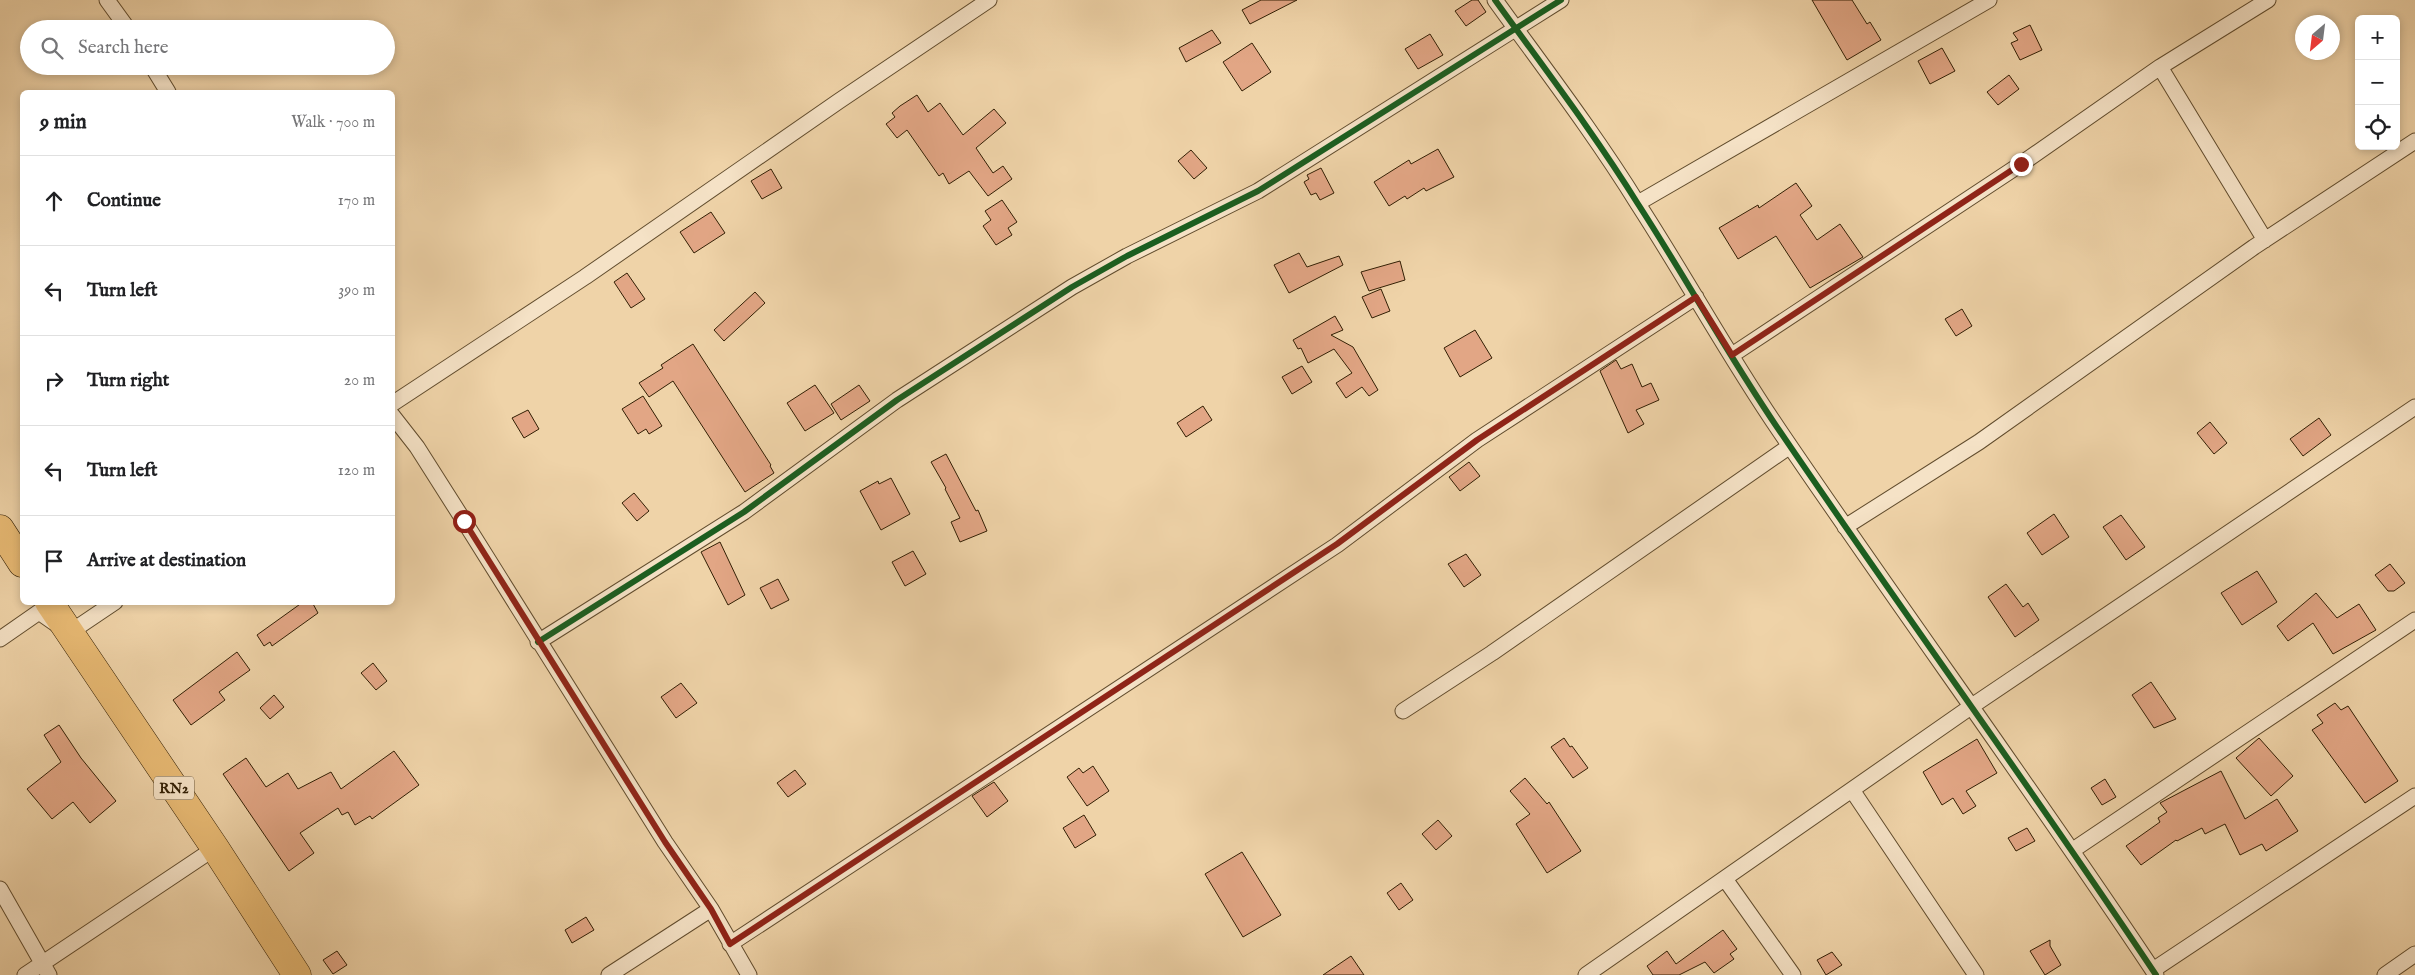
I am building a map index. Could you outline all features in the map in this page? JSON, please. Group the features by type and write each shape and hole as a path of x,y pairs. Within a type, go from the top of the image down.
{"highway":[{"path":"0,529 20,560"},
{"name":"RN2","path":"51,605 215,848 297,975"}],"street":[{"path":"108,0 122,20"},
{"path":"395,402 585,278 839,101 990,0"},
{"path":"1495,0 1585,122 1790,446 2073,850 2154,972 2415,796"},
{"path":"538,642 744,512 897,400 1072,287 1127,256 1258,191 1562,0"},
{"path":"1638,203 1989,0"},
{"path":"1732,355 2021,164 2160,67 2268,0"},
{"path":"2160,67 2265,240"},
{"path":"158,75 167,90"},
{"path":"1845,527 1979,442 2265,240 2415,141"},
{"path":"730,944 1337,544 1477,440 1696,297"},
{"path":"1586,975 1972,706 2415,407"},
{"path":"395,419 417,447 538,642 566,681 665,842 711,909 749,975"},
{"path":"1403,711 1500,648 1790,446"},
{"path":"0,639 39,612 69,633 111,605"},
{"path":"2073,850 2415,620"},
{"path":"1852,790 1976,975"},
{"path":"25,975 46,969 215,848"},
{"path":"1725,878 1793,975"},
{"path":"0,889 46,969"},
{"path":"609,975 711,909"},
{"path":"2385,975 2415,954"}],"building":[{"path":"1261,0 1297,0 1250,24 1242,10"},
{"path":"1472,0 1478,0 1486,12 1466,26 1455,11"},
{"path":"1812,0 1852,0 1867,24 1870,22 1881,40 1847,60"},
{"path":"2030,25 2042,50 2020,60 2011,43 2018,40 2013,33"},
{"path":"1212,30 1221,43 1186,62 1179,48"},
{"path":"1430,34 1443,55 1418,69 1405,49"},
{"path":"1252,43 1271,72 1242,91 1223,62"},
{"path":"1942,48 1955,71 1930,84 1918,61"},
{"path":"2009,75 2019,89 1998,105 1987,92"},
{"path":"917,95 928,112 940,103 963,135 994,109 1006,123 976,148 993,173 1003,166 1012,179 988,196 969,171 949,184 943,173 939,176 907,130 897,138 886,124 895,117 892,113"},
{"path":"1438,149 1454,177 1426,191 1424,188 1407,199 1405,196 1389,206 1374,182 1409,160 1411,164"},
{"path":"1191,150 1207,168 1194,179 1178,161"},
{"path":"1321,168 1334,193 1320,200 1316,193 1311,195 1304,182 1309,179 1307,175"},
{"path":"771,169 782,188 762,199 751,181"},
{"path":"1796,183 1812,206 1800,215 1817,240 1840,224 1863,257 1810,288 1776,236 1738,259 1719,228 1758,205 1759,208"},
{"path":"1002,200 1017,222 1008,228 1012,235 996,245 983,226 991,220 985,211"},
{"path":"711,212 725,233 694,253 680,232"},
{"path":"1299,253 1307,267 1339,256 1343,265 1289,293 1274,265"},
{"path":"1400,261 1405,280 1369,291 1361,272"},
{"path":"627,273 645,299 631,308 614,282"},
{"path":"1381,289 1390,311 1372,318 1362,297"},
{"path":"755,292 765,303 724,341 714,330"},
{"path":"1962,309 1972,326 1956,336 1945,319"},
{"path":"1335,316 1343,330 1331,335 1353,347 1378,390 1369,396 1362,387 1346,398 1336,383 1352,373 1334,349 1308,363 1301,348 1298,349 1293,340"},
{"path":"1475,330 1492,358 1460,377 1444,348"},
{"path":"693,344 771,465 774,473 745,492 673,381 649,397 639,383 663,368 661,365"},
{"path":"1616,360 1621,369 1632,364 1642,387 1651,383 1659,400 1636,410 1644,424 1628,433 1600,371"},
{"path":"1302,366 1312,382 1292,394 1282,377"},
{"path":"815,385 834,413 805,431 787,403"},
{"path":"859,385 870,401 841,420 831,404"},
{"path":"643,396 662,426 649,434 646,429 638,434 622,409"},
{"path":"1203,406 1212,420 1186,437 1177,423"},
{"path":"528,410 539,429 524,438 512,418"},
{"path":"2319,418 2331,435 2303,456 2290,439"},
{"path":"2210,422 2227,443 2214,454 2197,433"},
{"path":"946,454 976,511 978,510 987,531 960,542 951,522 960,518 931,462"},
{"path":"1469,462 1480,476 1460,491 1449,477"},
{"path":"891,478 910,514 881,530 860,491 878,481 879,484"},
{"path":"634,493 649,511 637,521 622,503"},
{"path":"2054,514 2069,537 2042,555 2027,533"},
{"path":"2121,515 2145,547 2126,560 2103,527"},
{"path":"720,542 745,595 728,605 701,552"},
{"path":"913,551 926,574 905,586 892,562"},
{"path":"1466,554 1481,575 1464,587 1448,564"},
{"path":"2390,564 2405,583 2394,591 2388,591 2375,575"},
{"path":"2257,571 2277,602 2242,625 2221,593"},
{"path":"778,579 789,600 771,609 760,588"},
{"path":"2006,584 2023,607 2028,603 2039,620 2015,637 1988,597"},
{"path":"2316,593 2337,618 2359,604 2376,630 2333,654 2313,623 2288,641 2277,626"},
{"path":"299,605 314,605 318,613 272,646 270,642 264,646 257,635"},
{"path":"237,652 250,670 219,692 225,700 191,725 173,700"},
{"path":"373,663 387,681 376,690 361,673"},
{"path":"2151,682 2176,719 2154,728 2132,695"},
{"path":"681,683 697,703 676,718 661,697"},
{"path":"274,695 284,707 270,719 260,708"},
{"path":"2335,703 2341,710 2348,706 2398,781 2365,803 2312,730 2323,723 2317,715"},
{"path":"59,725 81,758 116,801 90,823 73,802 52,819 27,789 61,762 44,735"},
{"path":"1564,738 1588,768 1573,778 1551,747"},
{"path":"2259,738 2293,776 2271,796 2236,758"},
{"path":"1977,739 1997,773 1966,791 1976,806 1963,814 1953,798 1942,805 1923,772"},
{"path":"394,751 419,785 372,819 370,816 355,825 348,812 342,815 338,808 300,833 314,853 289,871 223,774 246,758 266,787 288,773 298,789 331,772 341,789"},
{"path":"1093,766 1109,791 1087,806 1067,777 1079,768 1083,773"},
{"path":"795,770 806,784 788,797 777,783"},
{"path":"2221,771 2245,819 2277,799 2298,831 2266,851 2262,844 2240,855 2225,824 2205,834 2202,828 2176,840 2141,865 2126,846 2160,822 2158,818 2167,812 2160,803"},
{"path":"1525,778 1547,804 1549,802 1581,851 1547,873 1516,824 1530,814 1510,791"},
{"path":"2105,779 2116,797 2102,805 2091,788"},
{"path":"994,782 1008,801 987,817 972,796"},
{"path":"1084,815 1096,835 1075,848 1063,828"},
{"path":"1438,820 1452,836 1436,850 1422,834"},
{"path":"2027,828 2035,841 2016,851 2008,838"},
{"path":"1242,852 1281,915 1243,937 1205,874"},
{"path":"1401,883 1413,900 1399,910 1387,893"},
{"path":"586,917 594,930 572,943 565,930"},
{"path":"1723,930 1737,949 1730,954 1734,959 1714,973 1705,962 1679,975 1653,975 1647,966 1667,951 1676,964"},
{"path":"2050,940 2050,946 2061,965 2045,975 2030,951"},
{"path":"337,951 347,965 333,974 323,960"},
{"path":"1832,952 1842,965 1826,975 1817,960"},
{"path":"1351,956 1364,975 1323,975"}],"cycle path":[{"path":"1495,0 1604,152 1779,430 2156,975"},
{"path":"538,642 744,512 897,400 1072,287 1127,256 1258,191 1561,0"}],"route":[{"path":"464,521 538,642 566,681 665,842 711,909 730,944 1032,743 1337,544 1477,440 1696,297 1732,355 2021,164"}]}
